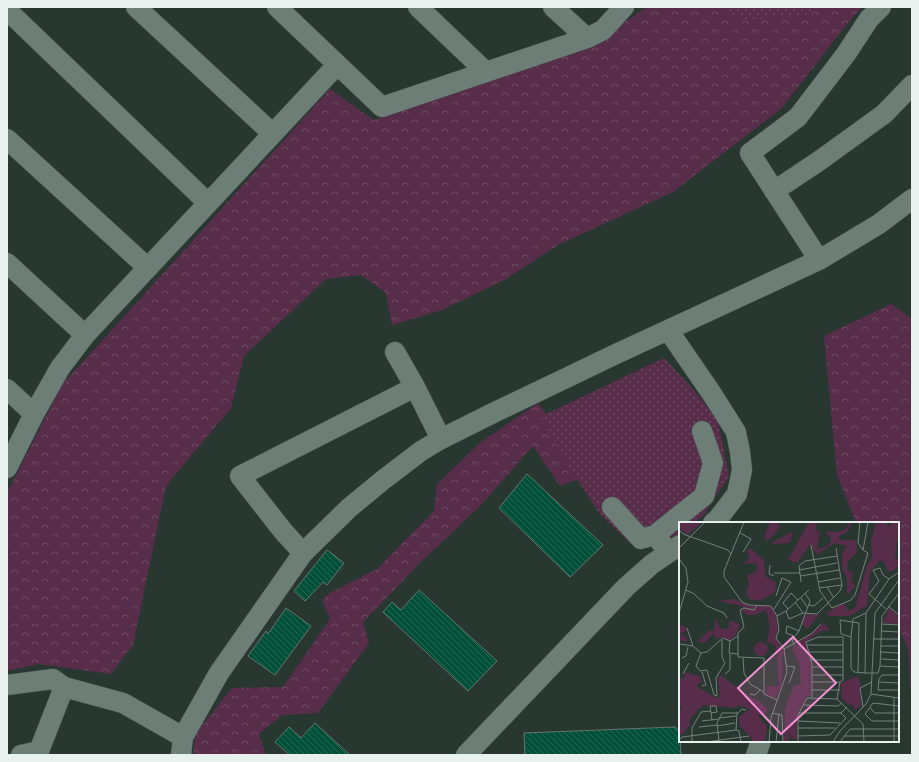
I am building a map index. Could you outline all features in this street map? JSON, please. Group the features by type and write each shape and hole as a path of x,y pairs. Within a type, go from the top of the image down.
{"street":[{"path":"136,7 273,134"},
{"path":"277,7 382,107 587,38 603,30 624,7"},
{"path":"418,7 486,72"},
{"path":"553,7 587,38"},
{"path":"819,260 750,153 798,117 846,54 869,19 881,7"},
{"path":"7,10 208,203"},
{"path":"7,468 34,414 60,368 85,335 337,65"},
{"path":"774,191 820,161 884,114 912,85"},
{"path":"7,139 148,268"},
{"path":"7,685 53,680 64,687 123,703 182,746 219,673 303,554 349,508 382,480 441,439 668,330 819,260 878,224 912,199"},
{"path":"7,263 85,335"},
{"path":"668,330 736,432 742,470 737,494 717,522"},
{"path":"395,352 415,387 441,439"},
{"path":"303,554 240,476 415,387"},
{"path":"7,389 34,414"},
{"path":"612,507 641,539 655,535 704,496 713,463 702,431"},
{"path":"466,755 626,587 652,564 675,549 655,535"},
{"path":"21,755 39,751 64,687"},
{"path":"756,755 761,742"}],"green space":[{"path":"647,7 862,7 781,109 673,192 558,245 506,279 442,310 392,325 386,293 361,275 326,279 244,356 231,408 166,486 133,645 111,674 39,664 7,671 7,493 62,385 330,89 374,120 588,47"},
{"path":"724,7 812,7 809,14 742,20"},
{"path":"891,304 912,319 912,710 908,649 899,627 899,522 856,522 837,475 824,336"},
{"path":"664,358 692,388 718,421 729,476 703,516 694,522 679,522 679,533 675,536 635,548 599,513 559,451 542,416"},
{"path":"538,403 588,472 578,479 560,486 533,446 481,505 419,564 363,622 369,643 318,713 282,715 259,734 266,755 193,755 196,733 232,688 283,687 330,619 322,600 330,593 377,569 434,511 437,484 481,442"}],"building":[{"path":"527,474 603,545 570,577 499,508"},
{"path":"327,550 344,563 327,585 323,582 305,601 294,591"},
{"path":"419,590 497,661 468,691 383,612 392,602 401,610"},
{"path":"286,608 311,626 275,675 248,656 266,631 268,634"},
{"path":"315,723 350,755 290,755 275,742 289,727 301,738"},
{"path":"675,727 679,731 681,755 525,755 524,733"}]}
